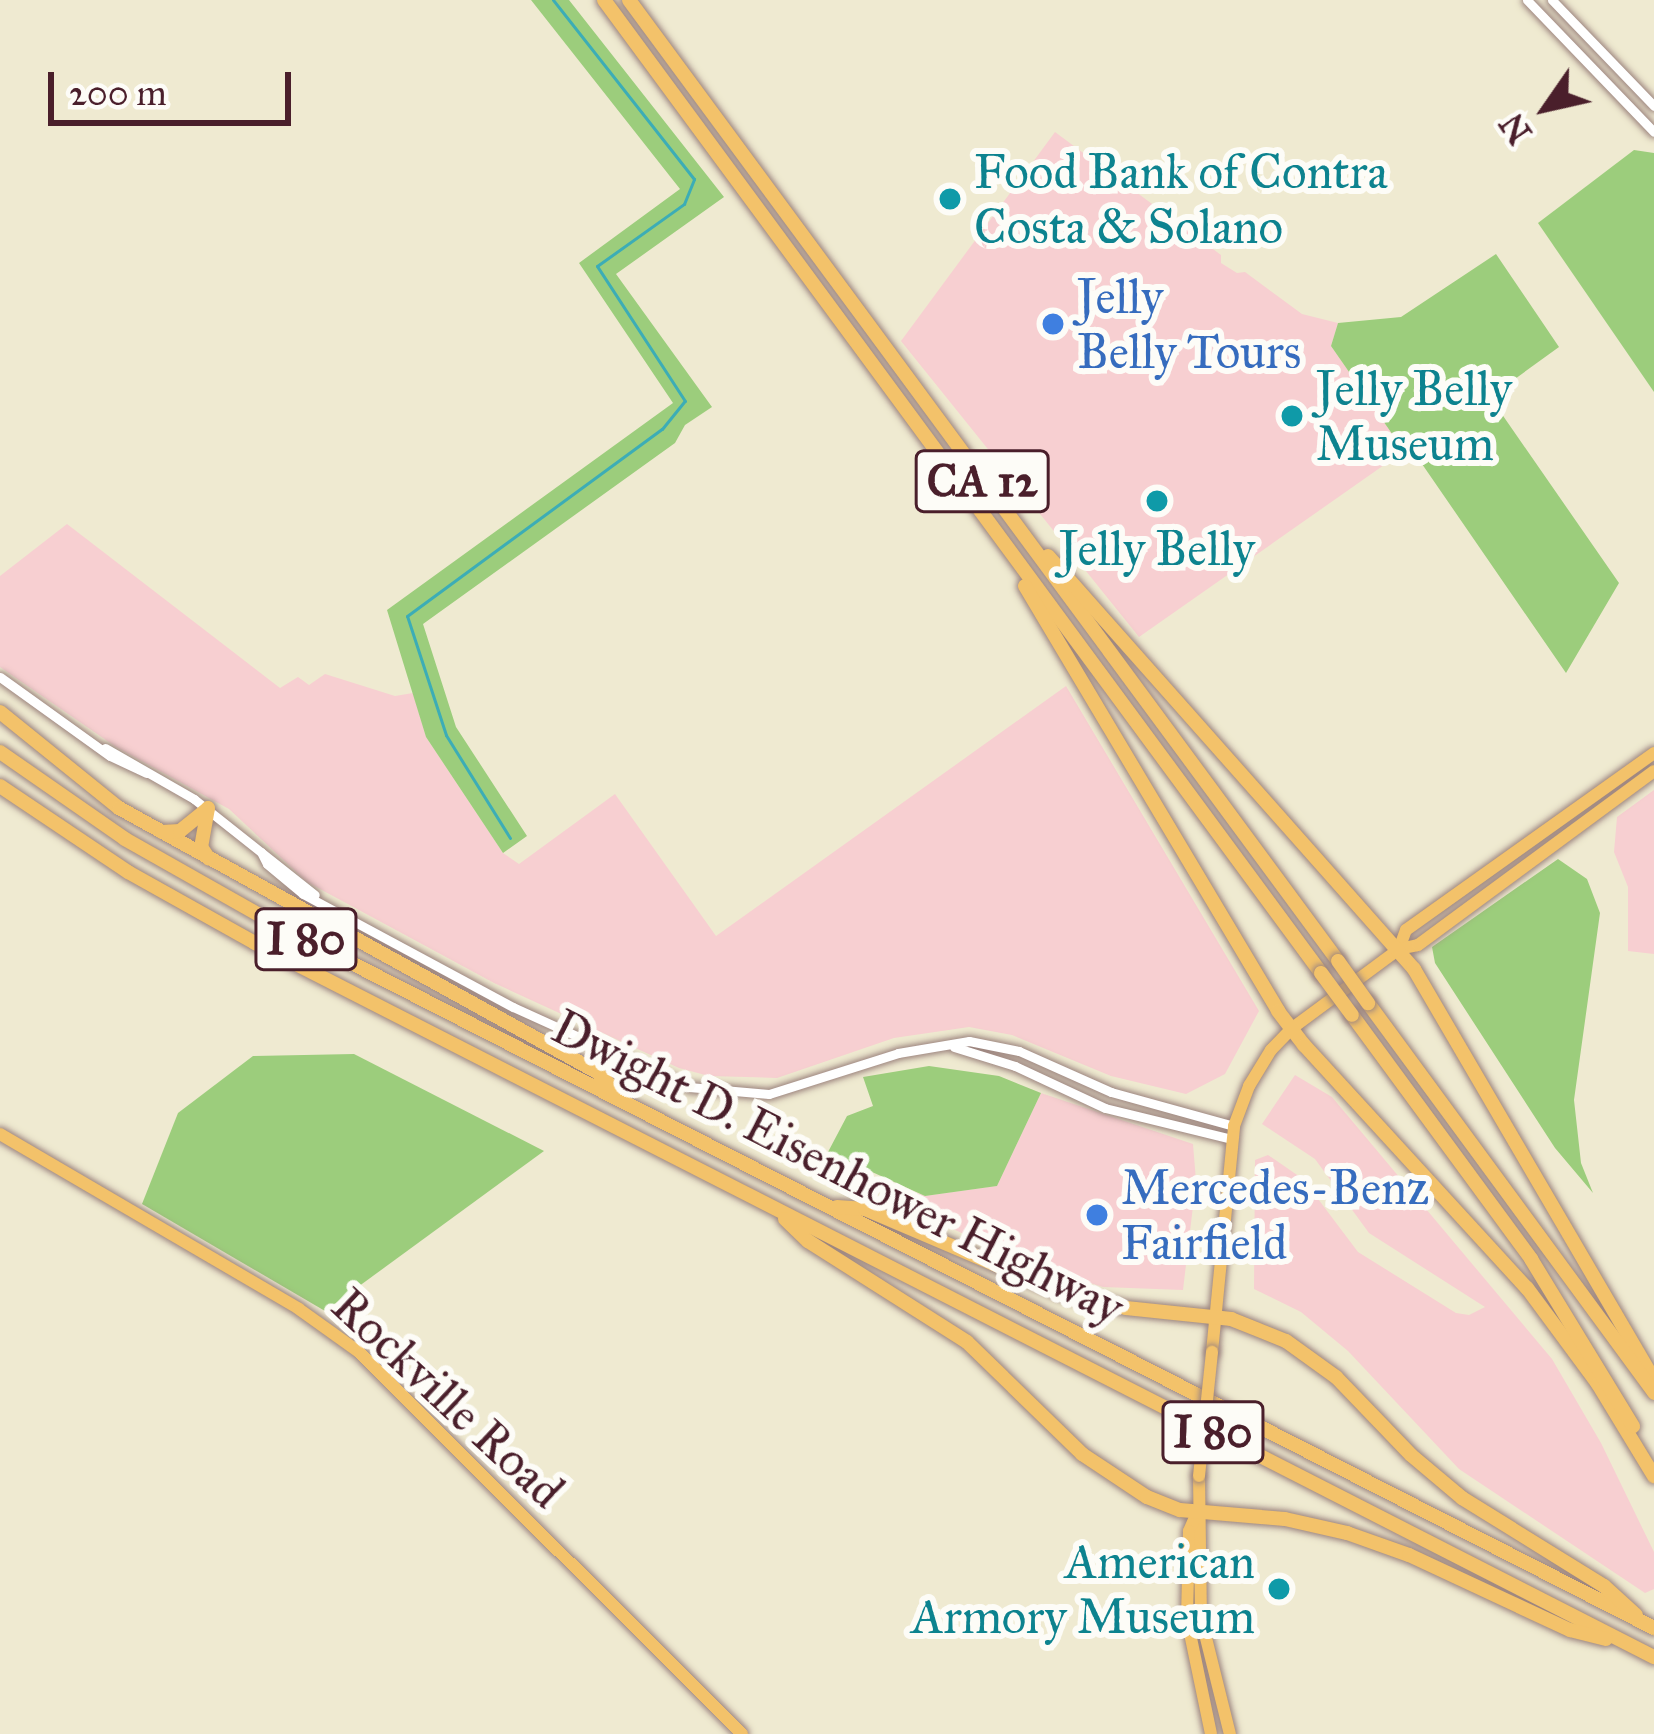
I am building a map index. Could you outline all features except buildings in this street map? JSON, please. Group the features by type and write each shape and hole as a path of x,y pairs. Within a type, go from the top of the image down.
{"highway":[{"name":"CA 12","path":"604,0 1531,1259 1654,1466"},
{"name":"CA 12","path":"628,0 1654,1393"},
{"path":"993,496 1399,949 1654,1379"},
{"path":"1000,539 1291,1029 1527,1288 1578,1356 1654,1477"},
{"path":"0,712 62,764"},
{"path":"0,723 156,831 597,1072 626,1101"},
{"name":"Dwight D. Eisenhower Highway","path":"0,752 109,829 203,885 1649,1625"},
{"name":"Dwight D. Eisenhower Highway","path":"0,785 184,905 1654,1657"},
{"path":"156,831 180,831 208,808"},
{"path":"208,808 201,847 214,865"},
{"path":"833,1206 865,1209 1060,1292 1126,1308 1255,1326 1313,1358 1436,1478 1604,1586 1649,1625"},
{"path":"773,1207 808,1240 967,1342 1103,1471 1147,1498 1198,1512 1285,1519 1347,1533 1409,1555 1570,1630 1630,1645"}],"main road":[{"path":"1399,949 1406,930 1654,753"},
{"path":"1211,1734 1191,1648 1199,1476 1233,1133 1259,1067 1291,1029 1399,949 1418,945 1654,771"},
{"name":"Rockville Road","path":"0,1134 299,1310 359,1352 742,1734"},
{"path":"1194,1564 1205,1647 1230,1734"}],"street":[{"path":"1527,0 1654,132"},
{"path":"1552,0 1654,106"},
{"path":"0,676 105,748 208,808 261,852 282,878 513,1007 689,1087 769,1094 898,1053 969,1041 1019,1051 1111,1093 1233,1133"},
{"path":"954,1047 967,1056 1015,1066 1124,1114 1233,1133"}],"shaded area":[{"path":"1055,132 1221,255 1221,263 1237,273 1245,272 1302,314 1338,323 1331,346 1404,451 1139,637 901,341"},
{"path":"67,524 280,688 298,677 309,685 325,674 395,696 413,693 426,737 503,853 519,864 615,794 716,936 1066,686 1259,1011 1225,1074 1186,1094 1111,1076 1012,1035 969,1027 894,1038 777,1078 709,1076 679,1068 494,983 307,882 229,809 116,747 0,667 0,576"},
{"path":"1654,790 1654,954 1628,951 1628,887 1614,852 1617,817"},
{"path":"1295,1075 1332,1097 1552,1359 1601,1443 1654,1552 1654,1589 1645,1593 1459,1469 1348,1351 1301,1312 1254,1289 1255,1160 1268,1155 1303,1179 1358,1252 1456,1313 1469,1315 1485,1307 1369,1233 1315,1159 1262,1124"},
{"path":"1041,1093 1193,1144 1196,1181 1183,1290 1103,1287 1028,1264 893,1201 900,1187 925,1196 997,1186"}],"green space":[{"path":"531,0 569,0 724,197 616,274 712,407 685,425 675,443 423,624 456,727 527,836 503,853 426,737 387,610 673,403 579,263 680,189"},
{"path":"1634,150 1654,153 1654,392 1538,223"},
{"path":"1496,254 1559,347 1490,397 1619,583 1566,673 1411,448 1404,451 1331,346 1338,323 1401,317"},
{"path":"1558,859 1587,879 1600,913 1574,1100 1581,1163 1593,1193 1555,1148 1435,963 1432,947"},
{"path":"354,1054 544,1151 325,1311 142,1204 178,1113 253,1056"},
{"path":"929,1066 999,1076 1041,1093 997,1186 925,1196 828,1152 847,1116 873,1106 863,1077"}],"waterway":[{"path":"510,838 446,735 407,616 662,429 685,401 597,266 684,204 694,179 553,0"}],"place":[{"name":"Food Bank of Contra Costa & Solano","path":"950,199"},
{"name":"Jelly Belly Tours","path":"1053,324"},
{"name":"Jelly Belly Museum","path":"1292,416"},
{"name":"Jelly Belly","path":"1157,501"},
{"name":"Mercedes-Benz Fairfield","path":"1097,1215"},
{"name":"American Armory Museum","path":"1279,1589"}]}
